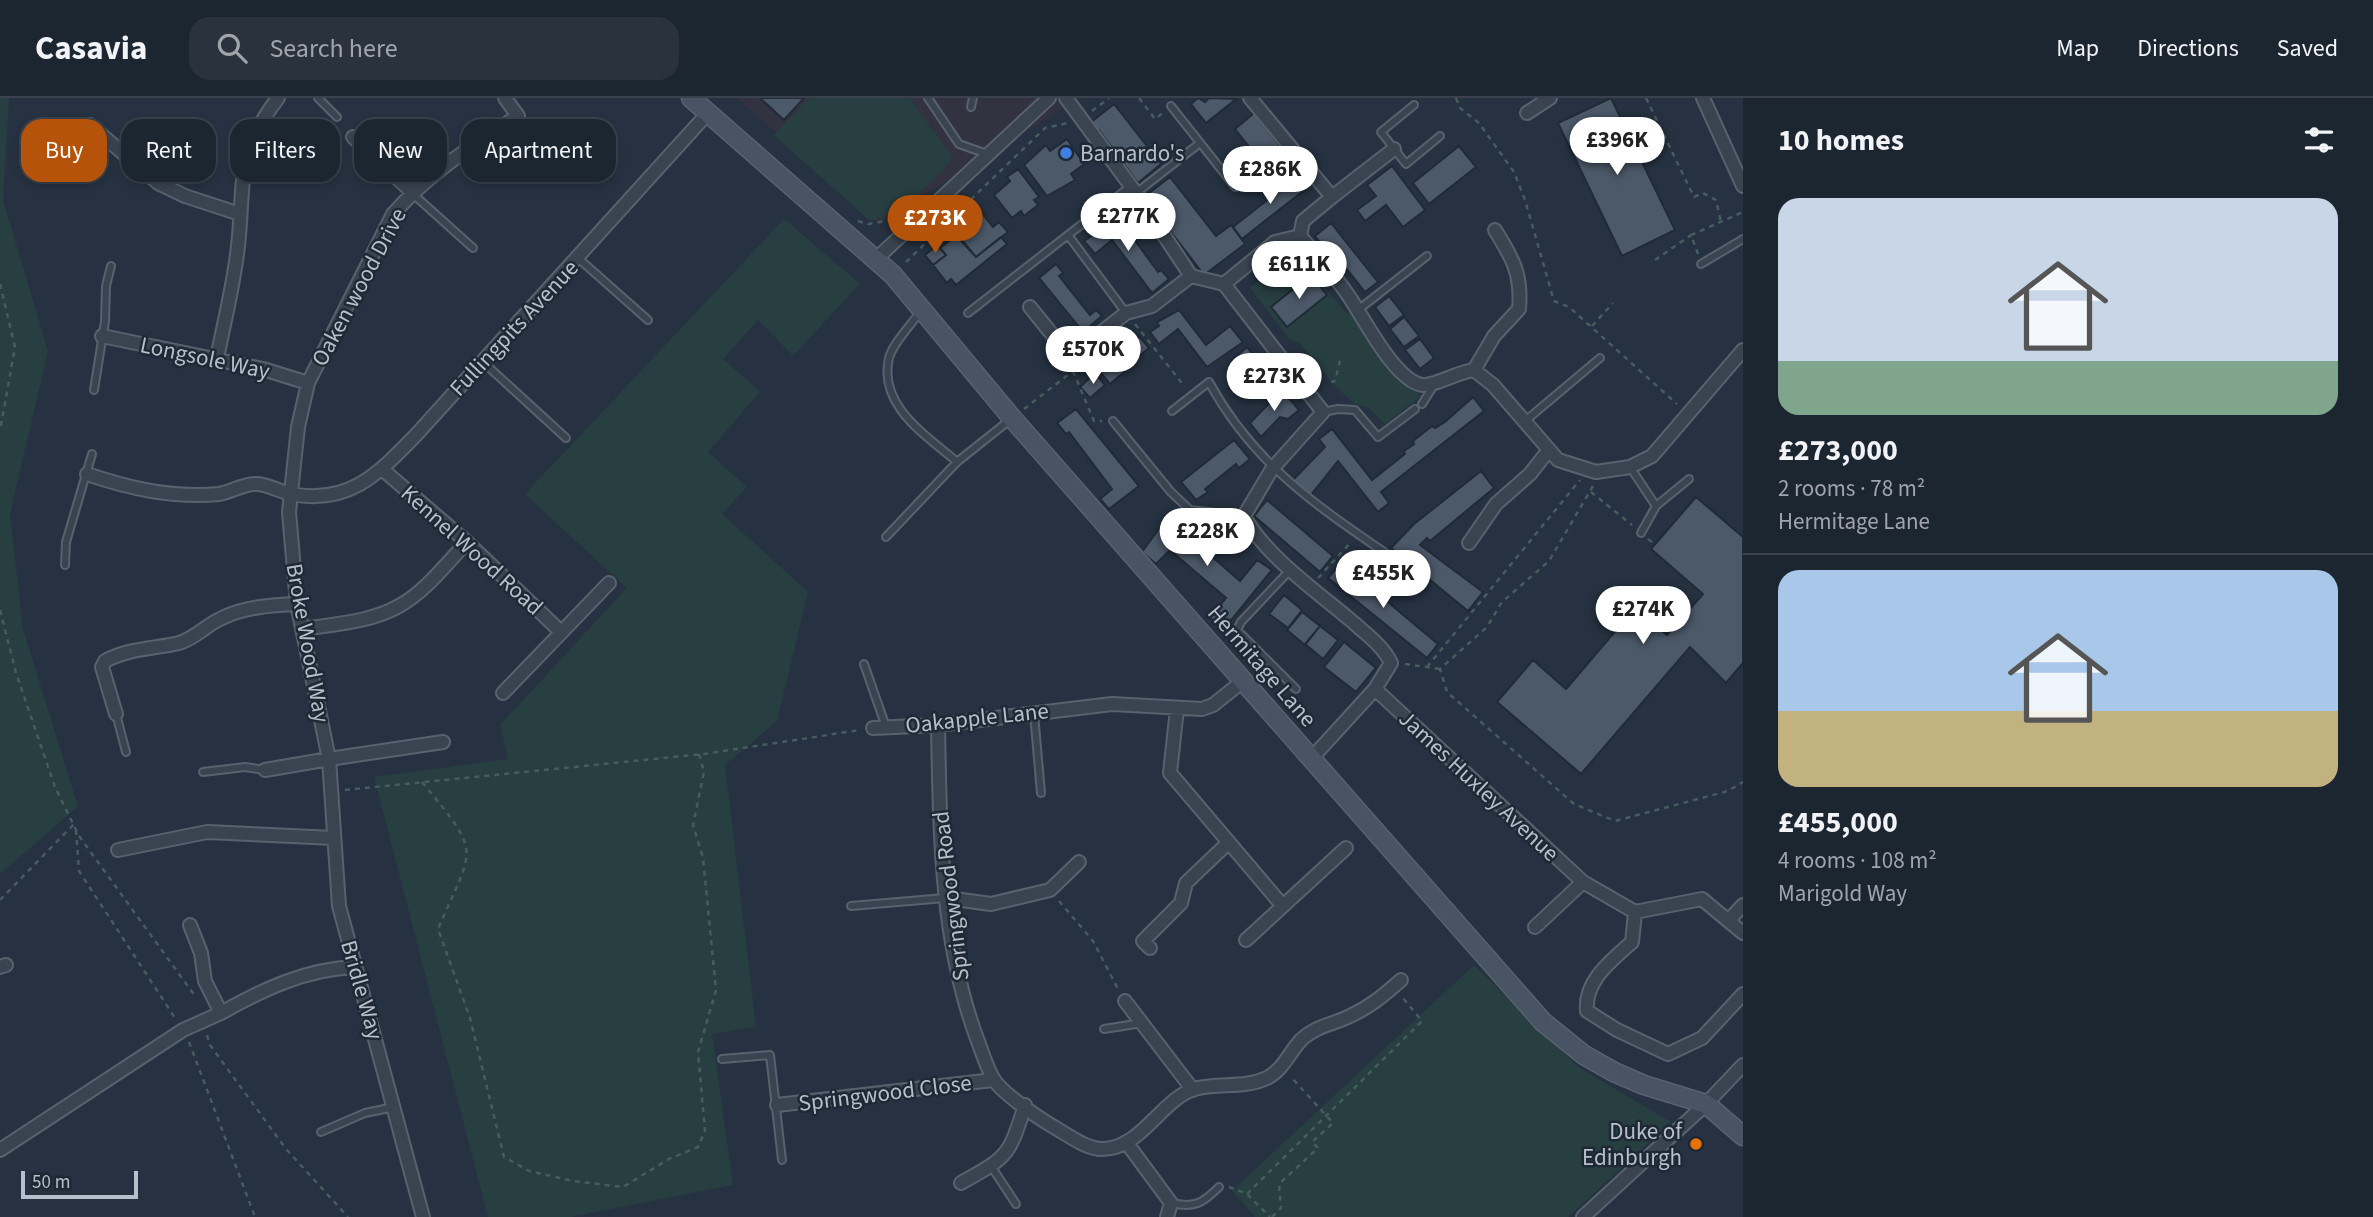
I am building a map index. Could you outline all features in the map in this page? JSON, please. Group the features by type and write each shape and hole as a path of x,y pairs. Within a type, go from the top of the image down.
{"main road":[{"name":"Hermitage Lane","path":"691,98 894,275 1012,418 1543,1022 1584,1055 1614,1072 1644,1085 1706,1104"},
{"path":"1706,1104 1743,1136"}],"street":[{"path":"218,359 238,248 242,168 252,140 278,98"},
{"name":"Oaken wood Drive","path":"292,494 298,426 308,383 393,214 412,192 457,156 518,116 505,98"},
{"path":"877,258 1049,98"},
{"path":"1066,98 1191,276 1224,284 1323,412 1272,469 1244,516 1257,535 1387,654 1391,663 1375,689 1311,760"},
{"path":"1250,98 1332,197"},
{"path":"1527,113 1550,98"},
{"path":"1707,99 1743,186"},
{"name":"Fullingpits Avenue","path":"87,474 149,491 187,497 229,493 255,484 292,494 341,493 363,484 382,469 483,362 708,113"},
{"path":"353,137 412,192"},
{"path":"107,140 158,183 185,196 240,214"},
{"path":"1300,236 1303,222 1394,149"},
{"path":"1474,370 1494,336 1519,309 1521,283 1512,258 1495,230"},
{"path":"1224,284 1275,242 1300,236"},
{"path":"1300,236 1358,310 1369,331 1411,380 1422,385 1435,383 1455,372 1474,370 1493,385 1523,423 1558,460 1592,471 1630,467 1652,456 1743,351"},
{"path":"1030,307 1063,348 1072,352 1080,349 1126,313 1152,306 1191,276"},
{"name":"Longsole Way","path":"102,336 263,369 308,383"},
{"path":"1469,543 1496,504 1530,474 1548,451"},
{"name":"Kennel Wood Road","path":"382,469 467,542 561,632"},
{"name":"Broke Wood Way","path":"292,494 289,512 297,604 328,755"},
{"path":"303,629 377,615 399,606 419,592 467,542"},
{"path":"503,693 609,583"},
{"path":"116,714 102,667 105,661 142,648 179,643 197,635 221,618 261,606 297,604"},
{"name":"Oakapple Lane","path":"879,728 938,725 1112,704 1177,709 1213,705 1244,681"},
{"name":"James Huxley Avenue","path":"1375,689 1583,882 1635,912"},
{"path":"1177,709 1170,774 1282,905"},
{"name":"Springwood Road","path":"938,725 940,832 957,977 993,1080"},
{"path":"265,770 328,755 443,741"},
{"name":"Bridle Way","path":"328,755 339,906 396,1107 423,1217"},
{"path":"118,850 207,832 334,838"},
{"path":"1150,948 1143,941 1181,903 1186,883 1229,842"},
{"path":"1246,940 1346,848"},
{"path":"947,898 991,904 1050,890 1079,862"},
{"path":"1535,927 1583,882"},
{"path":"1743,933 1702,899 1635,912 1632,942 1606,966 1590,988 1586,999 1587,1011 1617,1030 1668,1054 1702,1038 1743,994"},
{"path":"1730,920 1743,905"},
{"path":"190,925 201,953 205,981 221,1013"},
{"path":"0,1150 183,1030 268,987 328,968 355,967"},
{"path":"993,1080 1046,1123 1084,1144 1103,1149 1126,1142 1193,1090 1220,1085 1244,1086 1268,1077 1281,1067 1310,1034 1379,1001 1397,983"},
{"path":"1125,1001 1193,1090"},
{"path":"1583,1217 1706,1104 1743,1065"},
{"name":"Springwood Close","path":"777,1105 993,1080"},
{"path":"961,1183 1001,1160 1015,1139 1025,1105"},
{"path":"1126,1142 1171,1203 1167,1217"}],"lane":[{"path":"318,98 337,117"},
{"path":"928,98 959,144 988,155"},
{"path":"971,107 973,98"},
{"path":"1414,105 1381,132 1406,164 1440,136"},
{"path":"1171,106 1235,187"},
{"path":"968,313 1068,235 1200,143"},
{"path":"412,192 473,248"},
{"path":"1068,235 1126,313"},
{"path":"1701,264 1725,247 1743,239"},
{"path":"1358,310 1427,256"},
{"path":"578,258 648,320"},
{"path":"94,390 106,286 111,266"},
{"path":"923,308 889,356 887,379 891,395 903,416 957,462"},
{"path":"1523,423 1600,358"},
{"path":"483,362 566,438"},
{"path":"1172,411 1209,382 1242,436 1272,469 1384,552"},
{"path":"1422,404 1435,383"},
{"path":"1323,412 1338,408 1355,410 1378,437 1415,409"},
{"path":"886,537 957,462 1012,418"},
{"path":"1114,421 1170,491 1190,510 1244,516"},
{"path":"65,565 66,542 92,454"},
{"path":"1630,467 1656,506"},
{"path":"1641,533 1656,506 1689,479"},
{"path":"1291,568 1241,622 1237,630 1296,689"},
{"path":"864,664 879,728"},
{"path":"1033,712 1041,793"},
{"path":"116,714 126,752"},
{"path":"204,772 245,767 265,770"},
{"path":"851,906 947,898"},
{"path":"1104,1029 1143,1023"},
{"path":"722,1059 770,1055 782,1160"},
{"path":"321,1132 365,1113 396,1107"},
{"path":"991,1166 1016,1204"},
{"path":"1171,1203 1192,1207 1204,1202 1219,1187"}],"path":[{"path":"894,275 1045,128 1081,121 1109,98"},
{"path":"1139,98 1155,119 1171,106"},
{"path":"1456,98 1460,108 1479,123 1514,172 1525,200 1554,301 1569,307 1592,326 1689,415"},
{"path":"1646,98 1694,197 1703,193 1716,200 1721,222"},
{"path":"1655,260 1691,234 1743,212"},
{"path":"855,220 868,224 894,218 915,223 929,238"},
{"path":"1691,234 1701,264"},
{"path":"0,285 15,347 0,431"},
{"path":"1592,326 1613,303"},
{"path":"1126,313 1192,395"},
{"path":"1072,352 1073,371 1094,421 1114,421"},
{"path":"1331,382 1335,381 1341,356"},
{"path":"1012,418 1073,371"},
{"path":"1391,663 1440,669 1487,628 1502,602 1549,561 1591,492 1592,471"},
{"path":"1427,667 1592,471"},
{"path":"1591,492 1641,533"},
{"path":"1311,586 1358,534"},
{"path":"0,610 16,673 55,787 75,823 79,871 183,1030 255,1217"},
{"path":"1440,669 1447,692 1574,804 1615,821 1728,791 1743,782"},
{"name":"Oakapple Lane","path":"331,791 702,754 879,728"},
{"path":"422,782 459,826 469,850 463,875 438,929 470,1018 504,1157 529,1171 573,1181 624,1187 669,1159 698,1147 705,1131 698,1052 716,990 703,858 693,825 704,772 702,754"},
{"path":"0,900 75,823"},
{"path":"1050,890 1093,941 1125,1001"},
{"path":"1247,1194 1422,1021 1397,983"},
{"path":"1219,1187 1230,1186 1247,1194 1271,1217 1281,1208 1279,1184 1318,1148 1312,1142 1333,1123 1281,1067"}],"shaded area":[{"path":"737,98 1080,98 878,223"}],"green space":[{"path":"0,98 9,98 3,200 48,351 10,514 23,629 78,806 0,874"},
{"path":"809,98 910,98 951,156 951,160 925,188 900,207 888,215 869,220 774,135"},
{"path":"784,219 860,284 793,356 758,320 723,359 760,392 708,452 747,487 722,514 808,592 777,721 725,765 756,1027 712,1034 733,1185 571,1217 488,1217 374,777 508,759 500,725 627,588 525,494"},
{"path":"1296,252 1346,313 1354,314 1361,328 1421,396 1385,424 1369,408 1354,403 1337,388 1300,343 1290,340 1250,288"},
{"path":"1474,965 1578,1067 1671,1122 1568,1217 1255,1217 1232,1191"}],"building":[{"path":"760,98 804,98 784,120"},
{"path":"1198,98 1205,102 1209,98 1236,99 1206,123 1191,104"},
{"path":"1611,98 1675,230 1622,256 1558,123"},
{"path":"1114,104 1161,164 1138,183 1099,130 1097,132 1090,123"},
{"path":"1254,113 1284,151 1265,167 1235,129"},
{"path":"1067,139 1084,164 1071,174 1075,180 1047,196 1024,165 1046,145 1050,151"},
{"path":"1459,146 1476,167 1429,204 1413,183"},
{"path":"1392,166 1425,210 1403,227 1386,205 1365,221 1357,210 1376,196 1367,185"},
{"path":"1018,169 1039,197 1034,200 1038,205 1024,216 1021,211 1012,218 994,195 1010,181 1007,177"},
{"path":"1290,174 1303,191 1242,239 1233,227 1271,197 1268,192"},
{"path":"1170,177 1216,236 1231,225 1245,244 1204,275 1144,197"},
{"path":"981,212 993,227 999,222 1008,232 976,257 957,234"},
{"path":"1115,216 1125,233 1128,231 1158,272 1161,270 1169,279 1152,293 1112,240 1095,254 1084,241 1110,224 1108,221"},
{"path":"1331,223 1378,282 1365,292 1334,253 1330,255 1315,236"},
{"path":"952,231 976,257 1001,237 1007,244 956,285 951,279 947,283 933,265 946,255 940,248 952,239 948,234"},
{"path":"937,245 946,255 933,265 925,255"},
{"path":"1056,264 1063,273 1059,276 1090,315 1096,310 1102,316 1083,332 1039,278"},
{"path":"1311,275 1327,295 1287,327 1271,307"},
{"path":"1389,296 1404,315 1389,326 1375,307"},
{"path":"1179,310 1206,345 1230,326 1243,342 1207,367 1178,329 1159,344 1150,332 1159,326 1157,322"},
{"path":"1404,317 1419,336 1404,347 1390,329"},
{"path":"1139,336 1149,348 1133,361 1123,350"},
{"path":"1420,339 1434,358 1420,369 1405,350"},
{"path":"1247,347 1280,387 1265,399 1232,360"},
{"path":"1123,354 1132,365 1110,384 1100,372"},
{"path":"1095,373 1105,385 1090,398 1080,387"},
{"path":"1282,390 1299,410 1288,419 1280,417 1261,437 1250,423"},
{"path":"1473,397 1484,411 1381,492 1389,503 1378,512 1338,461 1310,496 1291,482 1325,447 1319,439 1332,429 1372,480 1405,454 1404,451 1414,444 1413,441 1432,426 1435,428 1445,422"},
{"path":"1076,409 1139,486 1109,509 1100,499 1112,489 1069,432 1066,434 1057,423"},
{"path":"1234,440 1250,459 1239,468 1236,464 1205,489 1208,492 1196,500 1181,482"},
{"path":"1481,471 1494,488 1430,541 1427,538 1420,545 1483,592 1468,611 1391,548 1414,524"},
{"path":"1696,497 1743,537 1743,663 1726,683 1690,647 1581,774 1497,702 1533,660 1566,689 1635,608 1667,635 1703,594 1651,549"},
{"path":"1267,500 1333,556 1320,572 1254,516"},
{"path":"1170,514 1189,529 1186,534 1240,581 1257,560 1272,570 1224,629 1210,618 1226,598 1170,550 1156,564 1142,552"},
{"path":"1341,563 1438,644 1427,658 1328,578"},
{"path":"1284,595 1302,610 1288,628 1269,614"},
{"path":"1302,612 1320,626 1305,645 1287,630"},
{"path":"1320,626 1338,640 1323,659 1305,644"},
{"path":"1344,642 1376,668 1356,692 1324,667"}],"place":[{"name":"Barnardo's","path":"1066,153"},
{"name":"Duke of Edinburgh","path":"1696,1144"}]}
